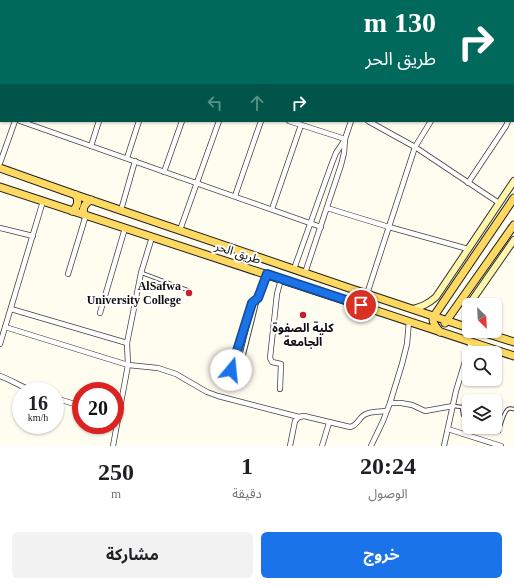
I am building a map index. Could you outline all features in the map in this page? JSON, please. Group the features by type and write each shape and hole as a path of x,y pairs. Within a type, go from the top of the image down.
{"main road":[{"name":"طريق الحر","path":"0,168 294,270 462,326"},
{"name":"طريق الحر","path":"0,187 425,327 441,330 471,342 514,356"},
{"path":"72,211 78,201 76,195"},
{"path":"425,327 431,315 514,198"},
{"path":"85,215 83,212 84,206 91,200"},
{"path":"431,315 433,321 441,330 445,329 445,326 514,225"},
{"path":"349,301 353,296 352,289"},
{"path":"361,305 362,299 367,294"},
{"path":"500,338 512,342 510,348 505,353"}],"street":[{"path":"0,163 15,122"},
{"path":"23,122 321,226"},
{"path":"91,146 99,122"},
{"path":"127,158 139,122"},
{"path":"164,172 182,122"},
{"path":"180,230 219,122"},
{"path":"234,196 261,122"},
{"path":"292,122 345,139"},
{"path":"305,273 341,165 345,139 351,122"},
{"path":"370,122 415,147 500,203"},
{"path":"367,294 415,147 430,122"},
{"path":"468,183 508,122"},
{"path":"272,209 301,125"},
{"path":"294,270 336,152 345,139"},
{"path":"121,210 135,161"},
{"path":"413,309 424,306 436,297 514,181"},
{"path":"0,344 43,201"},
{"path":"327,208 468,249"},
{"path":"68,274 85,215"},
{"path":"0,228 33,236"},
{"path":"100,313 125,228"},
{"path":"124,384 128,365 127,344 141,272 152,237"},
{"path":"474,298 514,240"},
{"path":"280,389 281,364 272,362 270,358 277,294 281,279"},
{"path":"11,309 127,344"},
{"path":"371,446 390,403 402,364 407,344 408,321"},
{"path":"5,327 128,365 158,368 183,377 207,392 218,396 299,417 304,416 350,427 354,426 364,415 369,412 386,412"},
{"path":"444,446 456,391 471,342"},
{"path":"0,376 13,382"},
{"path":"390,403 412,405 425,411 453,406"},
{"path":"290,446 295,421 299,417"},
{"path":"322,446 329,422"},
{"path":"448,429 501,446"},
{"path":"113,446 115,434"}],"lane":[{"path":"141,272 190,291"},
{"path":"238,374 258,298 267,274"},
{"path":"231,370 252,303 258,298"},
{"path":"453,406 462,407"},
{"path":"502,420 505,412 508,409 514,409"}],"place":[{"name":"AlSafwa University College","path":"189,293"},
{"name":"كلية الصفوة الجامعة","path":"303,315"}],"route":[{"path":"231,370 252,303 258,298 267,274 361,305"}]}
